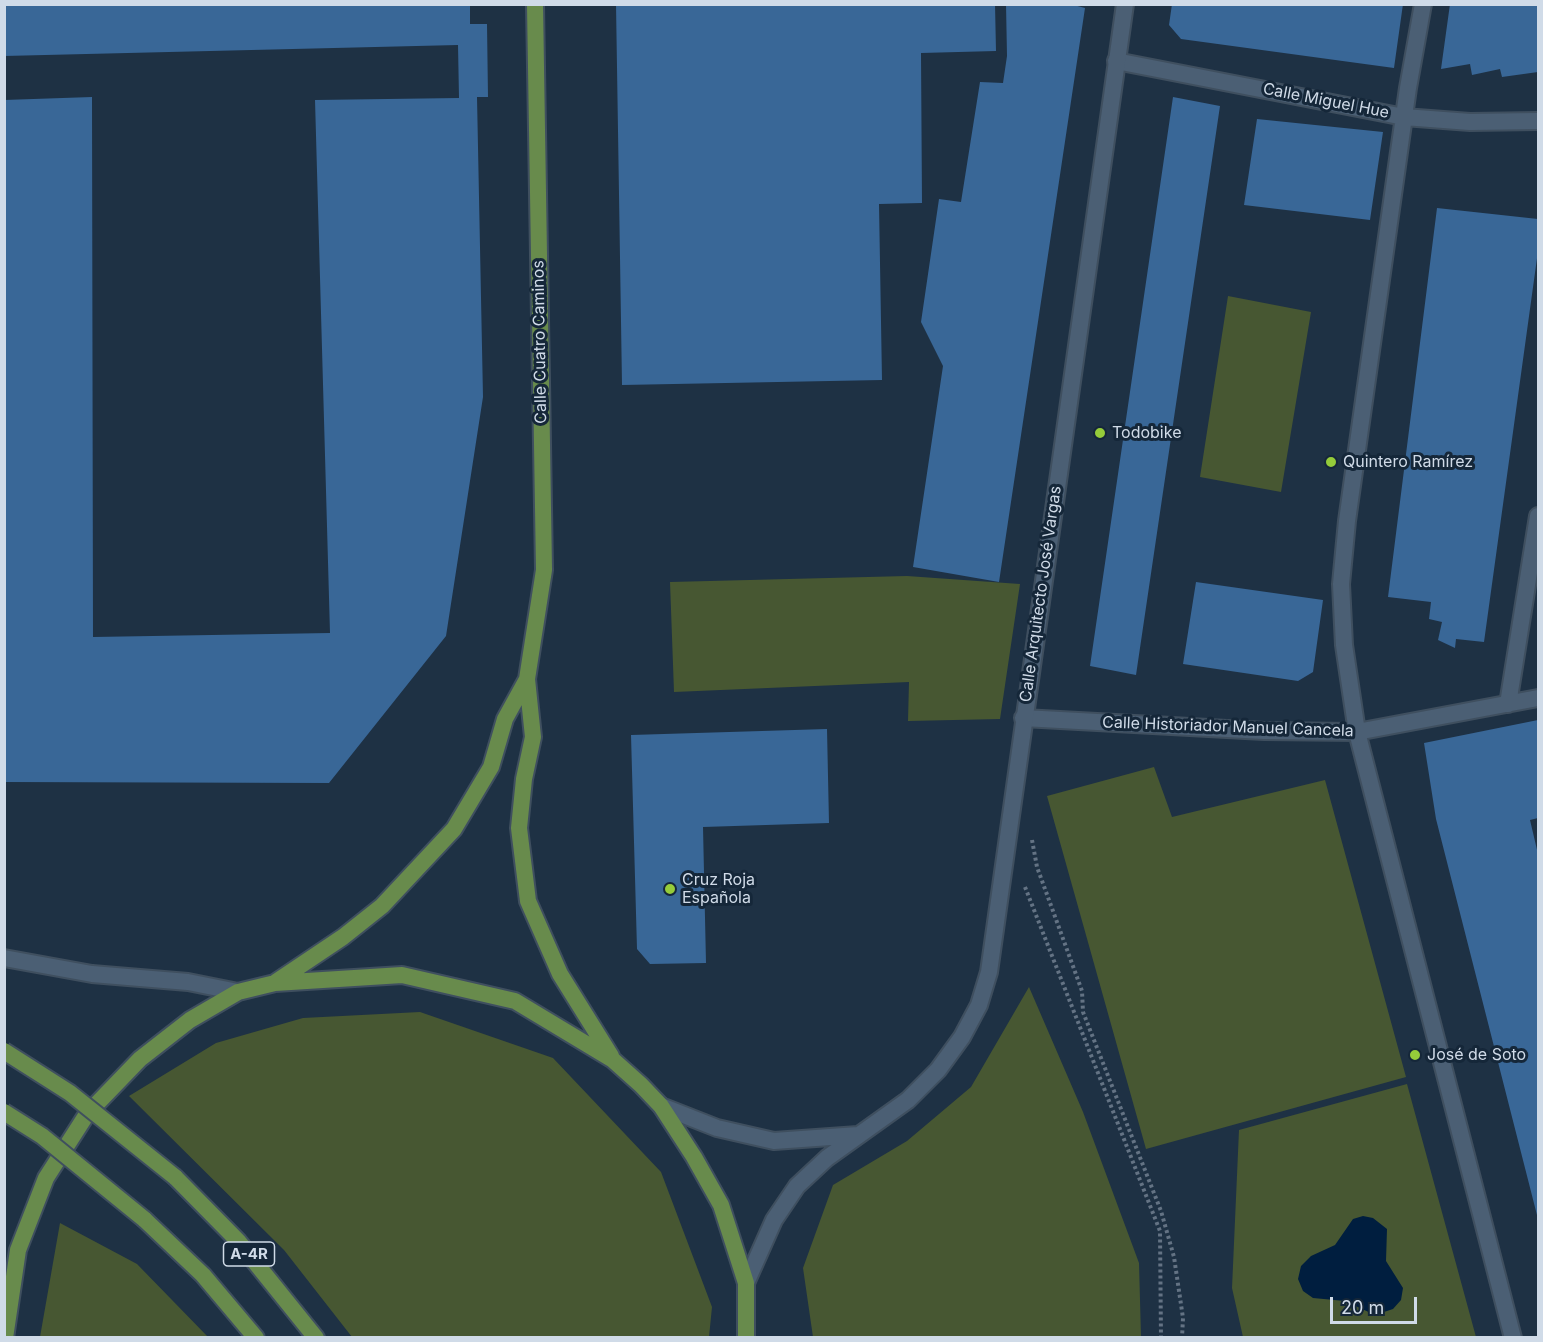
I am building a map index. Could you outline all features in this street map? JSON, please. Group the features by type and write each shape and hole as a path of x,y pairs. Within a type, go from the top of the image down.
{"main road":[{"name":"Calle Cuatro Caminos","path":"535,4 544,570 527,679 533,737 524,779 519,828 528,901 560,974 613,1060"},
{"name":"Calle Cuatro Caminos","path":"275,983 343,937 382,906 454,829 490,767 505,719 527,679"},
{"path":"5,1338 18,1250 45,1178 87,1114 140,1059 190,1020 238,992 275,983 402,975 515,1001 613,1060 661,1106 721,1205 746,1283 746,1338"},
{"name":"A-4R","path":"4,1051 70,1093 175,1177 238,1241 316,1338"},
{"name":"A-4R","path":"4,1112 42,1136 144,1219 202,1275 256,1338"}],"street":[{"name":"Calle Arquitecto José Vargas","path":"746,1283 774,1220 797,1186 859,1135 908,1100 938,1070 962,1037 978,1005 989,972 1125,4"},
{"path":"1423,4 1404,117 1347,521 1341,584 1344,645 1357,732 1513,1338"},
{"name":"Calle Miguel Hue","path":"1116,61 1404,117 1470,123 1539,121"},
{"path":"1508,704 1539,516"},
{"name":"Calle Historiador Manuel Cancela","path":"1023,718 1264,731 1357,732 1539,698"},
{"path":"4,958 92,974 188,982 238,992"},
{"path":"661,1106 717,1128 774,1141 859,1135"}],"path":[{"path":"1031,834 1037,867 1082,991 1083,1012 1161,1211 1174,1257 1183,1318 1182,1338"},
{"path":"1006,860 1021,878 1160,1231 1161,1338"}],"green space":[{"path":"1228,296 1311,312 1281,492 1200,477"},
{"path":"907,576 1020,584 1000,719 908,721 909,682 674,692 670,582"},
{"path":"1154,767 1172,817 1325,780 1406,1077 1146,1149 1047,796"},
{"path":"1029,987 1083,1112 1139,1263 1141,1337 813,1337 803,1268 833,1185 907,1141 971,1087"},
{"path":"420,1012 553,1058 661,1172 712,1307 709,1337 352,1337 284,1250 129,1096 216,1043 303,1018"},
{"path":"1407,1084 1476,1337 1243,1337 1232,1288 1239,1130"},
{"path":"60,1223 137,1264 208,1337 40,1337"}],"water":[{"path":"1363,1216 1373,1218 1387,1229 1386,1261 1403,1288 1401,1300 1393,1309 1375,1315 1345,1301 1313,1298 1303,1291 1298,1279 1301,1266 1311,1256 1335,1245 1353,1219"}],"building":[{"path":"4,4 470,4 470,24 487,24 488,97 477,97 483,397 446,636 329,783 4,782 4,100 92,97 93,637 330,633 315,100 459,98 458,45 4,56"},
{"path":"616,4 995,4 996,51 921,53 922,203 879,204 882,380 622,385"},
{"path":"1006,4 1070,4 1085,8 999,582 913,567 943,366 921,322 939,199 961,202 980,82 1003,83 1007,56"},
{"path":"1172,4 1403,4 1394,68 1181,39 1169,25"},
{"path":"1450,4 1538,4 1538,72 1502,77 1500,69 1472,75 1470,64 1441,69"},
{"path":"1173,97 1220,106 1136,675 1090,666"},
{"path":"1257,119 1383,132 1370,220 1244,205"},
{"path":"1437,208 1538,219 1538,251 1484,642 1456,639 1455,648 1438,640 1442,622 1429,619 1431,602 1388,597"},
{"path":"1196,582 1323,600 1313,672 1298,681 1183,664"},
{"path":"1538,720 1538,818 1530,820 1538,854 1538,1219 1436,819 1424,743"},
{"path":"827,729 829,823 703,827 706,963 650,964 637,949 631,735"}],"place":[{"name":"Todobike","path":"1100,433"},
{"name":"Quintero Ramírez","path":"1331,462"},
{"name":"Cruz Roja Española","path":"670,889"},
{"name":"José de Soto","path":"1415,1055"}]}
